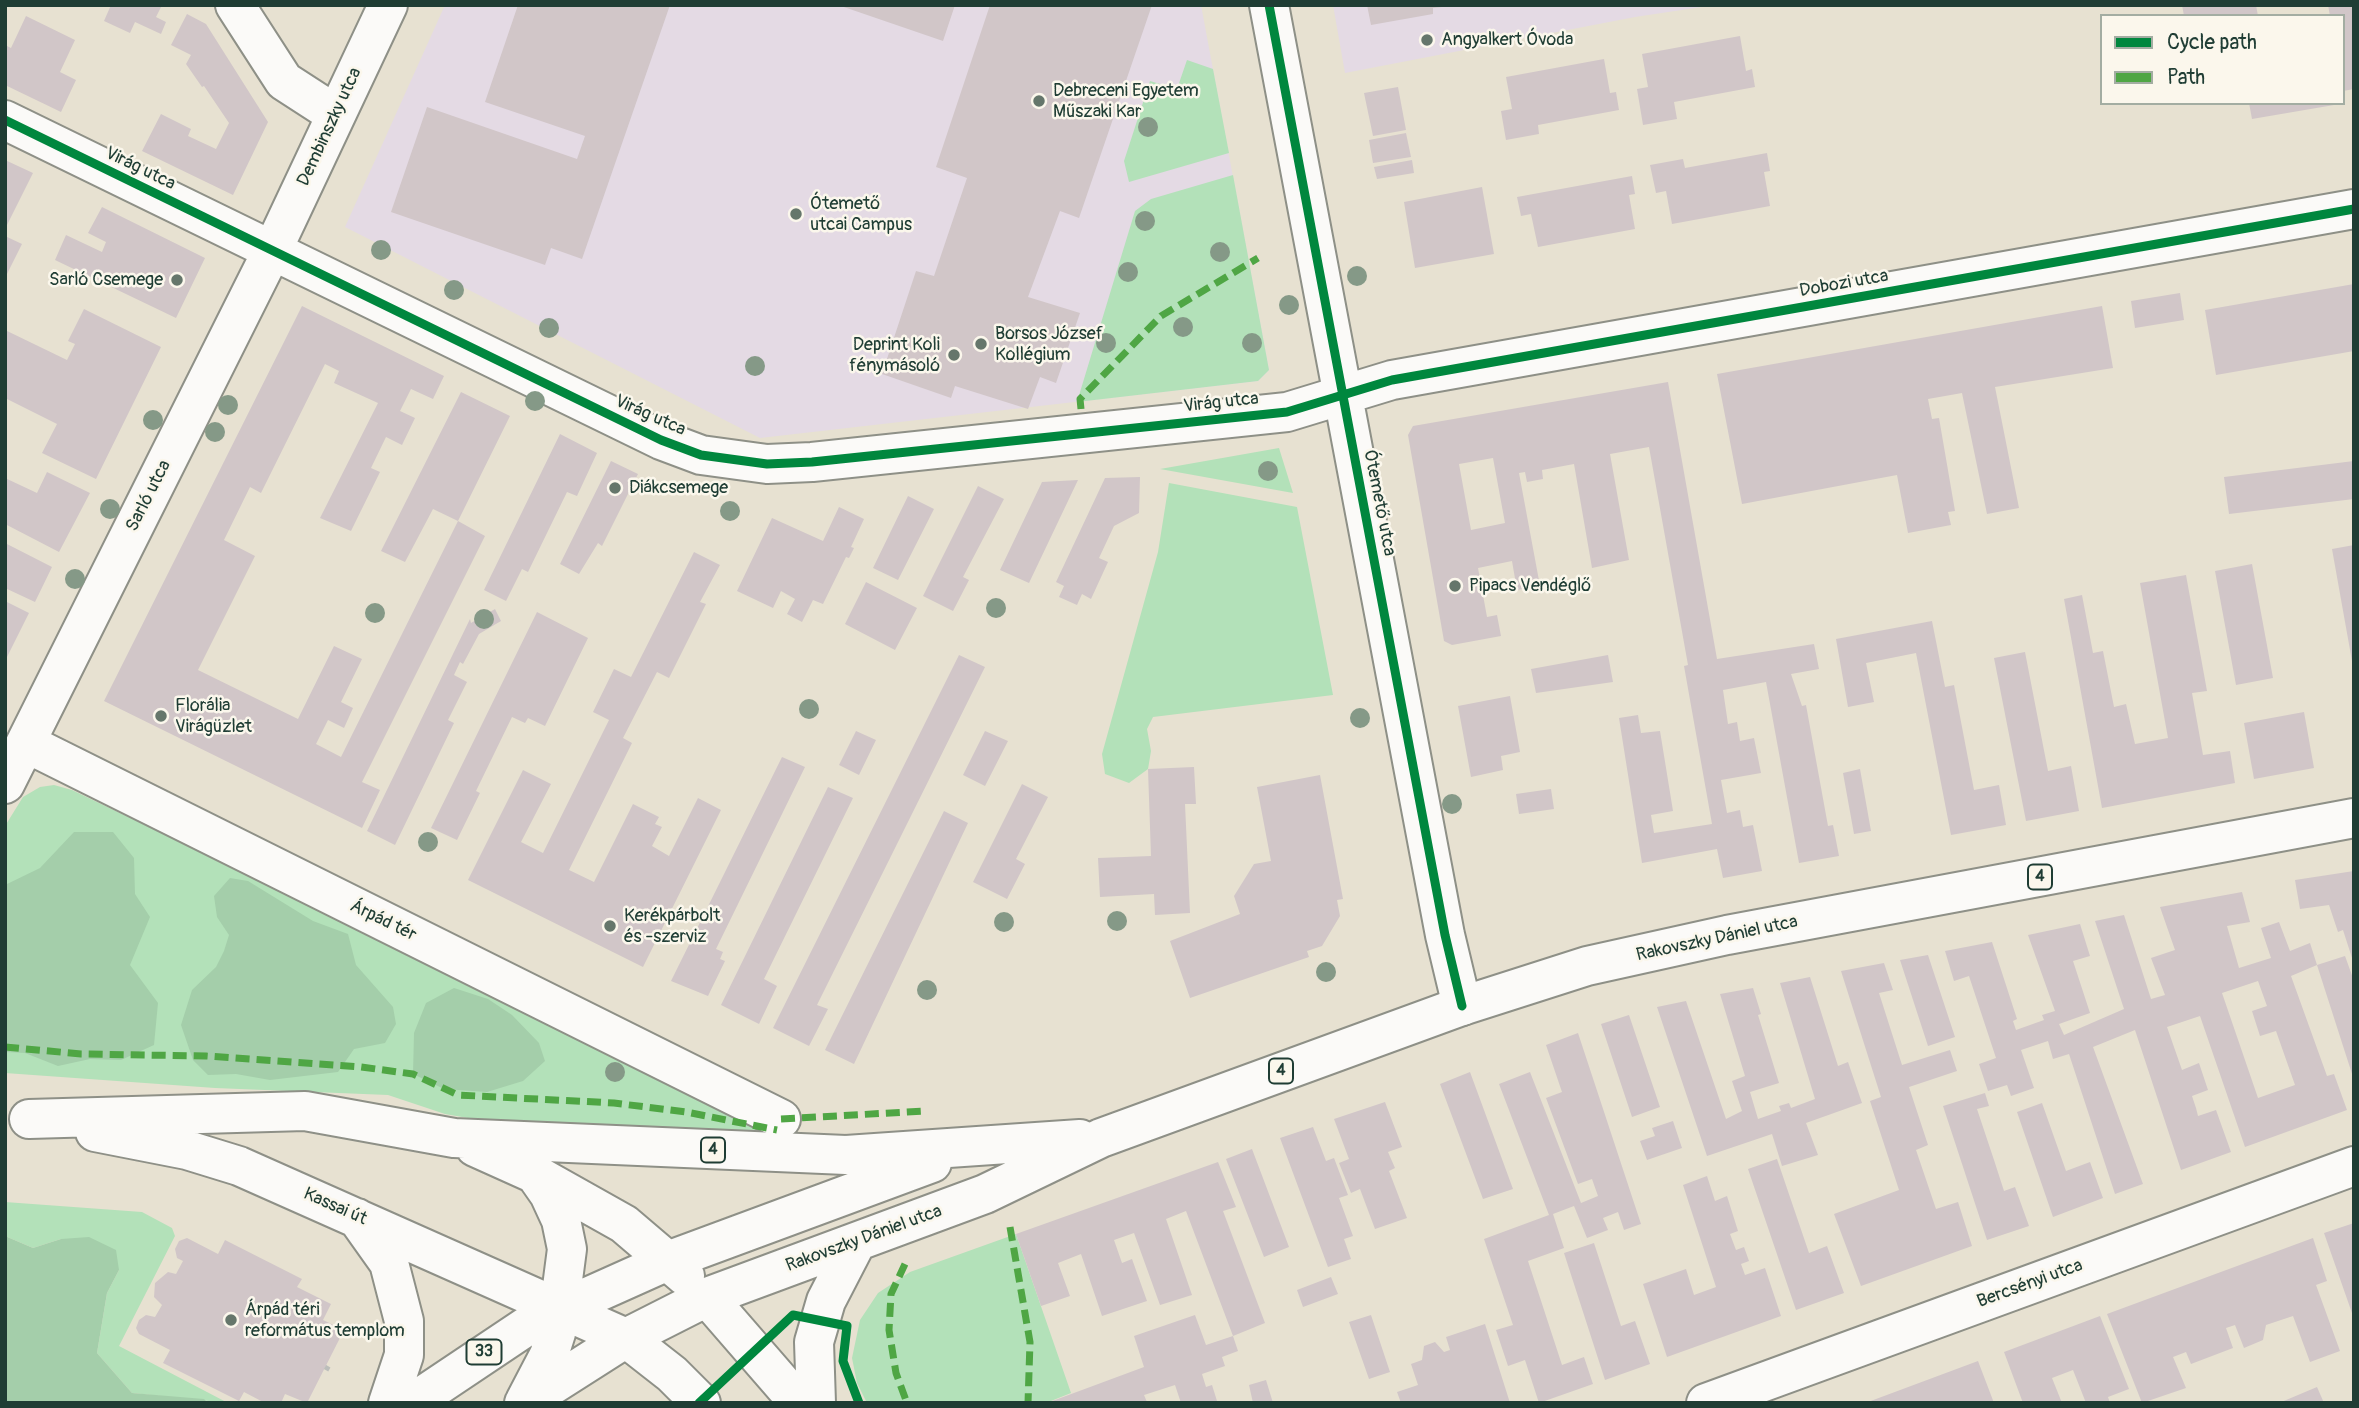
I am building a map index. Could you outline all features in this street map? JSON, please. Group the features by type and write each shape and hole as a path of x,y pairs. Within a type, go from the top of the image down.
{"street":[{"path":"235,5 284,80 294,90 335,114"},
{"name":"Dembinszky utca","path":"273,249 388,5"},
{"name":"Ótemető utca","path":"1269,5 1342,397 1462,1006"},
{"name":"Virág utca","path":"5,120 661,440 701,455 745,463 811,462 1287,412 1342,397"},
{"name":"Dobozi utca","path":"1342,397 1392,380 2354,209"},
{"name":"Sarló utca","path":"26,743 273,249"},
{"path":"5,784 26,743"},
{"name":"Árpád tér","path":"26,743 781,1119"},
{"name":"Rakovszky Dániel utca","path":"524,1403 626,1339 707,1297 985,1194 1101,1138 1462,1006 1587,966 1727,935 2354,818"},
{"name":"Kassai út","path":"17,1118 305,1111 454,1138"},
{"name":"Kassai út","path":"17,1118 215,1157 355,1216 626,1339 651,1356 701,1403"},
{"path":"454,1138 535,1174 624,1224 670,1260 707,1297 799,1403"},
{"name":"4","path":"454,1138 846,1155 971,1148"},
{"name":"Rakovszky Dániel utca","path":"971,1148 1101,1138"},
{"path":"560,1308 670,1260 971,1148"},
{"name":"Bercsényi utca","path":"1706,1403 2354,1166"},
{"path":"524,1403 549,1356 560,1308 567,1249 561,1220 549,1194 535,1174"},
{"path":"355,1216 389,1263 404,1321 404,1355 388,1403"},
{"path":"816,1403 812,1364 819,1320 856,1243"},
{"path":"626,1339 639,1289 653,1271 670,1260"},
{"name":"33","path":"412,1403 513,1333 560,1308"}],"path":[{"path":"325,1367 332,1371"}],"shaded area":[{"name":"Ótemető utcai Campus","path":"445,5 1201,5 1269,370 1258,381 760,438 345,227"},
{"name":"Angyalkert Óvoda","path":"1333,5 1715,5 1635,17 1345,73"}],"green space":[{"path":"1187,60 1213,69 1229,153 1129,182 1124,161 1150,81 1177,89"},
{"path":"1233,175 1269,370 1258,381 1077,402 1135,211 1151,199"},
{"path":"1279,448 1293,493 1160,469"},
{"path":"1169,483 1297,507 1333,695 1153,717 1147,729 1151,751 1148,769 1129,783 1105,774 1102,754 1158,552"},
{"path":"54,785 72,790 241,871 765,1128 763,1132 479,1120 445,1114 388,1095 215,1088 5,1073 5,826 23,797 40,787"},
{"path":"74,832 113,832 134,858 135,894 150,917 130,965 158,1003 154,1045 121,1060 90,1059 58,1066 25,1053 5,1052 5,885 40,868"},
{"path":"230,878 248,881 313,921 348,934 356,965 393,1007 396,1024 385,1043 354,1049 338,1072 270,1080 236,1074 208,1075 193,1060 181,1025 192,990 216,967 224,951 229,935 217,917 214,896"},
{"path":"454,988 488,999 512,1015 539,1043 545,1061 523,1081 487,1092 444,1089 413,1074 414,1033 426,1003"},
{"path":"5,1202 142,1212 172,1228 175,1236 119,1346 228,1403 132,1393 97,1353 107,1293 119,1270 61,1239 33,1248 5,1236"},
{"path":"1016,1234 1071,1393 1046,1403 867,1403 857,1383 852,1358 860,1320 878,1293 910,1272"},
{"path":"5,1236 33,1248 61,1239 89,1237 116,1250 119,1270 107,1293 97,1353 132,1393 204,1399 208,1403 5,1403"}],"building":[{"path":"111,5 162,5 156,17 166,22 161,34 135,22 130,33 104,21"},
{"path":"518,5 670,5 582,259 551,248 545,265 391,212 427,107 577,159 585,136 485,102"},
{"path":"838,5 955,5 943,41"},
{"name":"Debreceni Egyetem Műszaki Kar","path":"990,5 1152,5 1079,218 1060,211 1028,297 1080,313 1056,383 1040,377 1028,409 955,386 951,398 882,374 916,271 934,276 967,178 936,167"},
{"path":"1367,5 1442,7 1433,8 1433,14 1371,25"},
{"path":"2182,5 2256,5 2258,14 2184,14"},
{"path":"2328,5 2354,5 2354,89 2345,91 2345,14 2330,14"},
{"path":"187,14 206,24 268,122 233,195 142,151 161,114 191,129 188,136 216,149 229,123 186,64 191,55 171,45"},
{"path":"26,16 75,40 60,72 76,80 61,112 5,85 5,45 11,48"},
{"path":"1740,36 1746,71 1752,69 1755,87 1674,102 1677,119 1643,125 1637,89 1648,87 1642,54"},
{"path":"1604,59 1610,93 1616,92 1619,110 1538,125 1539,134 1506,140 1501,111 1512,109 1506,77"},
{"path":"1398,87 1406,130 1373,136 1364,93"},
{"path":"2249,105 2334,105 2252,119"},
{"path":"1406,133 1411,157 1373,163 1369,140"},
{"path":"1767,153 1770,171 1764,172 1770,206 1672,224 1666,191 1656,193 1650,165 1683,159 1685,168"},
{"path":"5,160 33,173 5,229"},
{"path":"1412,160 1414,173 1377,179 1374,167"},
{"path":"1632,176 1635,194 1629,195 1635,229 1538,247 1531,214 1521,216 1517,197"},
{"path":"1482,187 1494,254 1415,268 1404,202"},
{"path":"102,207 205,258 176,318 55,260 66,235 102,252 106,242 88,233"},
{"path":"5,236 22,244 7,274 5,274"},
{"path":"2354,284 2354,351 2216,375 2205,310"},
{"path":"2180,293 2184,320 2135,328 2131,301"},
{"path":"302,306 444,376 433,399 411,389 400,411 415,418 402,445 386,437 371,468 380,472 351,531 320,518 378,403 334,383 339,371 325,364 261,493 250,487 224,540 255,556 198,670 298,719 334,646 362,659 341,702 353,708 344,728 328,720 316,744 341,757 458,521 485,536 362,782 380,790 362,828 104,701"},
{"path":"2102,306 2113,368 1995,387 2019,508 1987,514 1962,393 1928,399 1932,419 1939,418 1955,511 1948,512 1951,525 1908,533 1897,475 1742,504 1717,374"},
{"path":"84,309 161,347 96,479 42,453 57,424 5,398 5,330 67,360 75,344 68,341"},
{"path":"1668,382 1717,659 1814,644 1819,669 1791,674 1802,706 1806,705 1828,826 1833,825 1839,856 1799,863 1766,682 1723,690 1728,724 1737,722 1740,741 1754,738 1761,773 1721,780 1727,813 1740,810 1743,827 1753,825 1762,871 1723,878 1717,849 1642,863 1619,718 1638,715 1641,733 1660,731 1673,811 1651,815 1654,833 1712,824 1684,666 1688,665 1649,447 1610,454 1629,560 1592,568 1574,464 1542,470 1543,479 1527,482 1525,472 1519,473 1540,586 1517,590 1512,561 1478,568 1487,617 1497,615 1501,636 1452,645 1444,641 1408,435 1413,426","holes":["1493,458 1505,523 1471,530 1459,464"]},
{"path":"461,392 510,416 458,521 433,509 405,562 381,551"},
{"path":"560,434 597,453 577,496 567,492 528,572 522,569 506,601 484,590"},
{"path":"611,461 638,474 602,546 598,543 579,574 560,564"},
{"path":"2354,461 2354,499 2229,514 2224,477"},
{"path":"47,472 90,493 59,552 5,524 5,478 37,493"},
{"path":"1140,477 1139,513 1114,526 1099,558 1108,562 1091,599 1082,594 1077,605 1059,597 1064,586 1056,582 1105,478"},
{"path":"1078,480 1029,583 1000,570 1042,482"},
{"path":"978,486 1004,499 963,577 969,580 953,611 923,596"},
{"path":"908,496 934,509 898,580 873,568"},
{"path":"839,507 864,519 851,547 854,548 849,558 846,557 823,604 813,600 802,622 787,614 795,599 781,591 773,608 737,591 772,518 823,541"},
{"path":"5,543 52,567 35,602 5,588"},
{"path":"2354,545 2354,661 2352,661 2332,549"},
{"path":"694,552 720,565 700,602 706,604 669,678 657,672 623,738 632,743 569,870 594,882 633,804 659,817 655,824 662,827 652,846 669,856 698,798 721,810 643,967 468,880 523,770 551,784 521,842 543,853 609,720 593,712 614,669 631,677"},
{"path":"2252,564 2273,678 2236,685 2215,571"},
{"path":"2186,575 2207,691 2192,693 2203,755 2230,751 2235,783 2102,808 2064,599 2082,595 2093,653 2103,651 2114,707 2126,704 2135,744 2168,738 2140,583"},
{"path":"866,582 917,608 895,650 845,624"},
{"path":"5,601 29,613 5,661"},
{"path":"495,609 501,621 479,634 454,675 467,682 448,720 454,723 395,845 367,831 470,619 471,623"},
{"path":"537,612 588,638 545,726 528,718 525,723 512,717 476,791 480,793 457,840 431,828"},
{"path":"1932,621 1945,687 1954,685 1974,790 1999,785 2006,825 1951,835 1916,653 1866,663 1874,702 1848,707 1836,639"},
{"path":"2025,652 2048,771 2071,766 2079,811 2026,821 1994,658"},
{"path":"959,655 985,667 817,1005 828,1009 809,1046 773,1028"},
{"path":"1608,655 1613,682 1536,693 1531,669"},
{"path":"1510,696 1520,752 1501,756 1503,770 1471,777 1458,706"},
{"path":"2304,712 2314,768 2254,779 2244,723"},
{"path":"856,731 876,740 859,775 839,765"},
{"path":"985,731 1008,741 985,786 963,775"},
{"path":"782,757 805,767 716,949 723,952 720,959 725,961 708,996 671,981"},
{"path":"1194,767 1196,804 1185,804 1190,913 1155,915 1154,894 1100,897 1098,858 1151,856 1148,769"},
{"path":"1860,769 1871,831 1854,834 1843,773"},
{"path":"1320,775 1343,899 1337,900 1340,916 1322,946 1307,951 1309,957 1190,998 1170,941 1240,914 1234,896 1254,864 1271,861 1257,787"},
{"path":"1022,784 1048,797 1016,859 1025,864 1007,899 973,882"},
{"path":"828,787 853,798 764,979 777,986 759,1024 721,1005"},
{"path":"1551,789 1554,809 1519,814 1516,794"},
{"path":"944,811 968,823 854,1064 825,1050"},
{"path":"2354,871 2353,961 2343,930 2338,932 2329,905 2300,909 2295,880"},
{"path":"2242,892 2250,922 2227,926 2239,968 2271,958 2261,928 2279,922 2290,951 2310,943 2317,965 2291,976 2327,1076 2334,1074 2347,1110 2245,1147 2200,1016 2167,1027 2182,1070 2199,1063 2208,1090 2192,1096 2198,1116 2216,1110 2231,1152 2181,1170 2135,1030 2093,1047 2143,1184 2115,1194 2069,1054 2053,1059 2048,1041 2021,1050 2034,1088 2011,1096 2007,1085 1988,1091 1979,1064 1996,1058 1969,976 1954,981 1945,951 1992,942 2017,1019 2013,1021 2016,1030 2044,1020 2042,1015 2055,1011 2028,935 2080,924 2090,956 2073,961 2090,1013 2059,1024 2064,1035 2124,1009 2095,921 2124,915 2151,999 2165,995 2151,958 2175,950 2160,907","holes":["2258,981 2267,1006 2252,1011 2260,1036 2276,1031 2295,1085 2258,1098 2222,993"]},
{"path":"1928,955 1955,1037 1928,1046 1900,960"},
{"path":"2345,956 2354,981 2353,1077 2317,965"},
{"path":"1884,963 1893,990 1879,993 1902,1065 1950,1050 1957,1071 1909,1087 1928,1145 1916,1150 1936,1209 1958,1202 1972,1246 1861,1286 1834,1214 1899,1190 1870,1101 1881,1097 1841,971"},
{"path":"1810,977 1838,1066 1848,1062 1862,1103 1806,1123 1818,1155 1782,1166 1772,1134 1707,1156 1657,1007 1686,1001 1726,1119 1742,1111 1732,1081 1745,1076 1720,994 1753,988 1761,1014 1758,1015 1779,1083 1750,1092 1758,1119 1781,1111 1779,1106 1789,1103 1791,1108 1815,1099 1780,983"},
{"path":"1629,1015 1660,1107 1632,1117 1601,1024"},
{"path":"1578,1033 1641,1224 1624,1230 1618,1212 1603,1218 1608,1230 1587,1238 1574,1206 1553,1214 1564,1248 1528,1261 1562,1365 1584,1357 1593,1384 1539,1403 1525,1360 1508,1366 1496,1330 1513,1325 1484,1239 1549,1215 1499,1084 1530,1072 1581,1203 1598,1196 1592,1179 1578,1184 1546,1098 1562,1092 1546,1045"},
{"path":"1470,1072 1513,1189 1483,1199 1440,1084"},
{"path":"1985,1093 1989,1106 1977,1109 2004,1191 2015,1187 2029,1226 1987,1240 1943,1106"},
{"path":"1385,1102 1402,1147 1388,1152 1395,1168 1389,1171 1407,1218 1375,1229 1360,1189 1351,1193 1339,1163 1349,1159 1334,1119"},
{"path":"2042,1103 2066,1171 2090,1162 2103,1198 2053,1217 2017,1112"},
{"path":"1673,1121 1682,1148 1647,1160 1640,1141 1655,1136 1652,1128"},
{"path":"1313,1127 1326,1161 1334,1158 1348,1195 1339,1198 1353,1236 1344,1239 1351,1259 1328,1267 1280,1138"},
{"path":"1252,1149 1289,1247 1264,1257 1226,1159"},
{"path":"1777,1159 1809,1253 1827,1246 1844,1293 1796,1310 1748,1169"},
{"path":"1218,1162 1236,1207 1223,1211 1265,1323 1233,1336 1186,1211 1166,1219 1192,1295 1160,1305 1134,1233 1114,1240 1122,1263 1132,1259 1147,1301 1102,1316 1081,1254 1058,1263 1070,1296 1041,1306 1016,1234"},
{"path":"1707,1176 1715,1201 1727,1196 1738,1231 1730,1234 1736,1250 1744,1247 1749,1261 1741,1264 1745,1275 1765,1268 1781,1316 1667,1357 1643,1284 1686,1269 1694,1295 1716,1287 1683,1185"},
{"path":"2354,1223 2354,1316 2353,1316 2324,1233"},
{"name":"Árpád téri református templom","path":"187,1238 218,1254 225,1240 302,1279 297,1287 331,1304 323,1320 344,1330 307,1403 285,1394 281,1403 265,1403 244,1392 239,1401 163,1363 170,1350 139,1334 136,1328 139,1320 146,1315 155,1317 162,1305 154,1297 155,1283 168,1272 176,1274 183,1261 177,1258 175,1249 179,1241"},
{"path":"2313,1238 2327,1281 2316,1285 2340,1351 2310,1362 2293,1316 2266,1325 2263,1340 2244,1348 2235,1325 2226,1328 2233,1348 2191,1364 2186,1352 2173,1357 2186,1388 2142,1403 2107,1314"},
{"path":"1594,1243 1621,1326 1635,1321 1650,1364 1605,1380 1564,1253"},
{"path":"1331,1277 1338,1294 1303,1307 1297,1290"},
{"path":"1195,1315 1206,1345 1233,1336 1238,1351 1222,1357 1225,1366 1202,1374 1206,1387 1212,1385 1217,1401 1181,1403 1175,1385 1144,1395 1147,1402 1144,1403 1047,1403 1144,1367 1134,1336"},
{"path":"1371,1315 1390,1372 1369,1379 1349,1322"},
{"path":"2100,1316 2129,1389 2108,1397 2110,1403 2086,1403 2073,1370 2052,1378 2062,1403 2023,1403 2004,1352"},
{"path":"1485,1324 1510,1403 1401,1403 1397,1392 1418,1385 1411,1364 1422,1360 1424,1346 1435,1342 1444,1352 1450,1350 1446,1337"},
{"path":"1978,1361 1994,1403 1868,1403 1868,1402"},
{"path":"1266,1380 1273,1403 1253,1403 1249,1385"},
{"path":"2317,1387 2324,1403 2279,1403"}],"marked path":[{"path":"1081,409 1080,399 1161,316 1258,258"},
{"path":"5,1047 81,1054 206,1056 361,1067 413,1074 458,1095 614,1103 686,1112 777,1130"},
{"path":"781,1119 926,1111"},
{"path":"1010,1227 1030,1342 1028,1403"},
{"path":"905,1264 891,1294 889,1330 896,1373 907,1403"}],"cycle path":[{"path":"1269,5 1445,935 1462,1006"},
{"path":"5,120 661,440 701,455 767,464 812,462 1287,412 1392,380 2354,209"},
{"path":"699,1403 793,1315 847,1326 843,1361 859,1403"}],"place":[{"name":"Angyalkert Óvoda","path":"1427,40"},
{"name":"Debreceni Egyetem Műszaki Kar","path":"1039,101"},
{"name":"Ótemető utcai Campus","path":"796,214"},
{"name":"Sarló Csemege","path":"177,280"},
{"name":"Borsos József Kollégium","path":"981,344"},
{"name":"Deprint Koli fénymásoló","path":"954,355"},
{"name":"Diákcsemege","path":"615,488"},
{"name":"Pipacs Vendéglő","path":"1455,586"},
{"name":"Florália Virágüzlet","path":"161,716"},
{"name":"Kerékpárbolt és -szerviz","path":"610,926"},
{"name":"Árpád téri református templom","path":"231,1320"}]}
